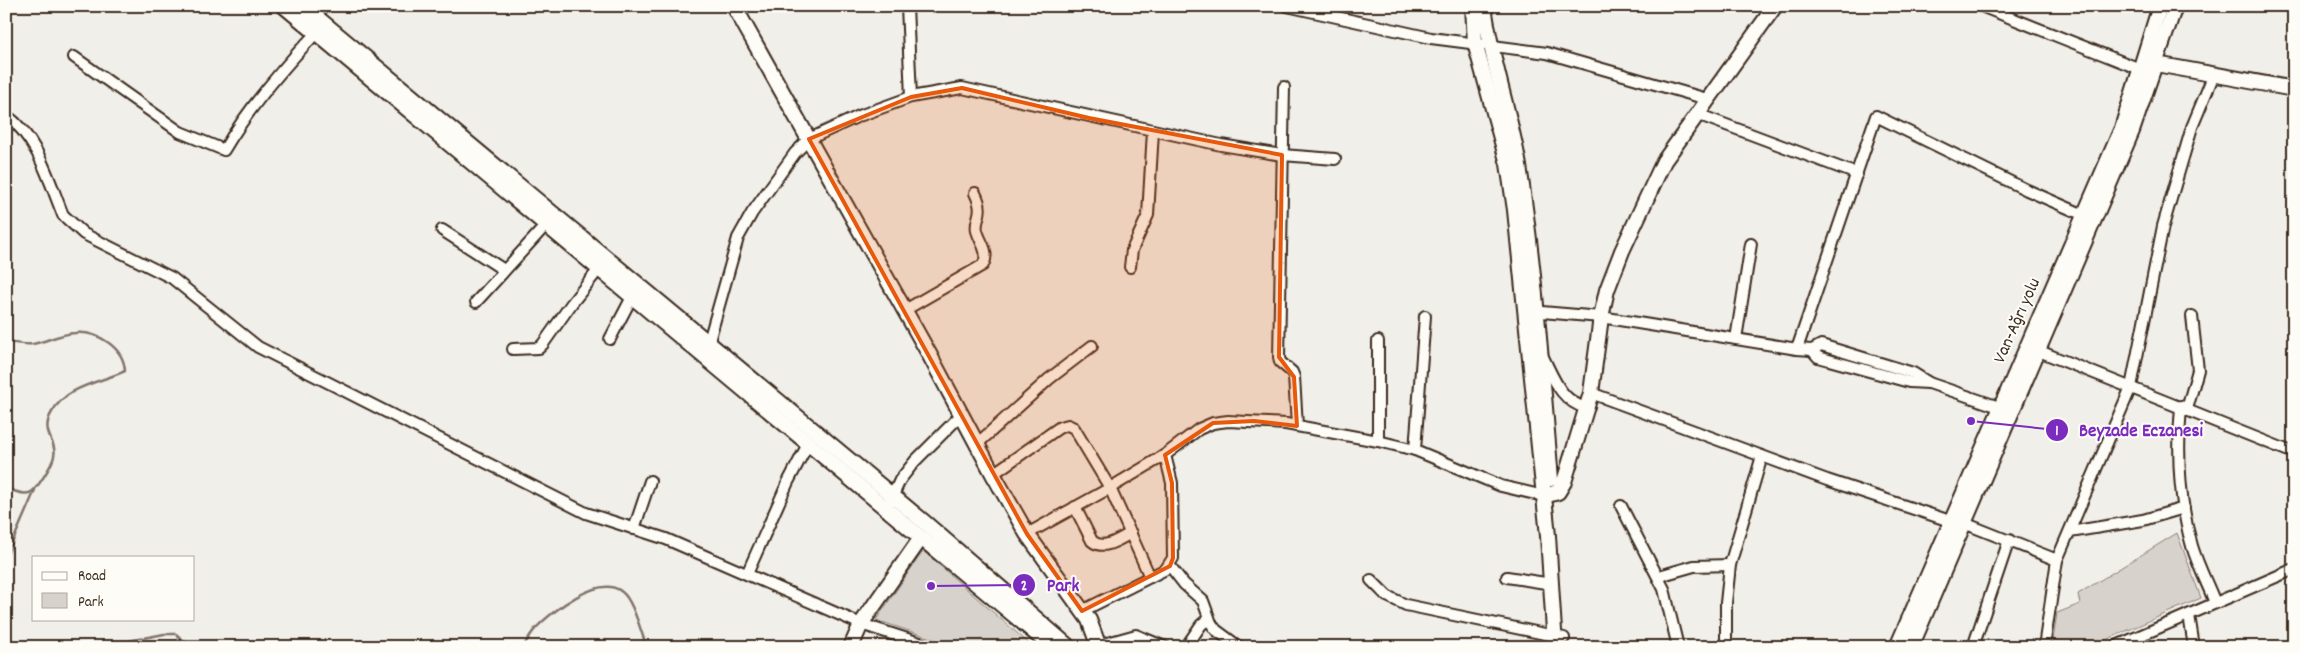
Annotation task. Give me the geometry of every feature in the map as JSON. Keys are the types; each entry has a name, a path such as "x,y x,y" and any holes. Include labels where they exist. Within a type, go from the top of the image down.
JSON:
{"main road":[{"path":"284,6 632,297 706,350 893,496 1069,647"},
{"path":"303,6 706,350 808,444 1052,647"},
{"path":"734,6 905,310 1027,534 1082,611 1100,646"},
{"path":"1473,6 1482,44 1518,162 1526,208 1530,311 1548,495 1559,642"},
{"path":"1482,44 1484,6"},
{"path":"1548,495 1558,492 1564,482 1591,393 1601,317 1607,290 1652,185 1664,161 1707,99 1761,29 1775,6"},
{"name":"Van-Ağrı yolu","path":"1897,647 1958,522 2033,348 2084,215 2122,128 2146,65 2160,6"},
{"path":"2033,348 2132,131 2146,65 2174,6"},
{"path":"2146,65 2214,74 2294,89"},
{"path":"1530,311 1539,349 1545,461"},
{"path":"1545,461 1570,464"},
{"path":"1548,495 1552,584 1559,642"},
{"path":"1911,647 1958,522"},
{"path":"852,647 861,624 921,538"}],"street":[{"path":"907,6 911,97"},
{"path":"1287,6 1431,38 1547,53 1707,99"},
{"path":"1982,6 2146,65"},
{"path":"74,57 180,132 224,150 236,130 278,73 316,33"},
{"path":"2044,647 2057,560 2131,387 2163,226 2192,127 2214,74"},
{"path":"706,350 738,238 752,214 796,153 809,139 859,116 911,97 962,88 1153,131 1282,155 1335,159"},
{"path":"1284,88 1279,357 1280,362 1292,372 1294,377 1297,426"},
{"path":"1697,114 1856,174"},
{"path":"6,115 32,141 64,215 84,234 172,278 258,347 586,513 666,539 861,624 932,647"},
{"path":"1797,349 1876,116 2027,190 2084,215"},
{"path":"1130,266 1132,250 1148,215 1153,131"},
{"path":"905,310 983,265 986,254 978,232 982,210 975,193"},
{"path":"476,302 546,225"},
{"path":"442,230 504,270"},
{"path":"1736,339 1751,244"},
{"path":"513,348 539,348 572,302 599,269"},
{"path":"610,339 632,297"},
{"path":"1530,311 1601,317 1812,350 1818,357 1909,382 1929,383 2006,409"},
{"path":"1415,450 1425,316"},
{"path":"2192,316 2198,370 2184,407 2178,433 2184,508 2193,548 2215,603"},
{"path":"1378,341 1378,441"},
{"path":"977,444 1049,380 1092,346"},
{"path":"2033,348 2184,407 2294,453"},
{"path":"1539,349 1564,396 1574,405 1586,408"},
{"path":"1591,393 1762,456 2009,540 2057,560"},
{"path":"886,509 900,480 915,461 962,414"},
{"path":"1027,534 1165,455 1199,429 1212,423 1254,421 1297,426 1378,441 1415,450 1501,486 1548,495"},
{"path":"993,474 1060,427 1068,425 1077,430 1110,488 1150,576"},
{"path":"747,574 788,482 808,444"},
{"path":"1082,611 1170,566 1174,558 1172,483 1165,455"},
{"path":"1726,647 1726,603 1730,565 1762,456"},
{"path":"634,529 650,481"},
{"path":"1621,506 1664,588 1678,647"},
{"path":"1075,507 1092,541 1097,545 1107,545 1131,533"},
{"path":"2070,532 2143,520 2184,508"},
{"path":"1973,647 2009,540"},
{"path":"1658,576 1694,566 1730,565"},
{"path":"1170,566 1184,584 1203,601 1216,630 1239,647"},
{"path":"2114,647 2294,570"},
{"path":"1507,577 1552,584"},
{"path":"1371,580 1387,596 1406,605 1559,642"},
{"path":"2189,615 2194,647"},
{"path":"1186,647 1201,624 1209,618"},
{"path":"1100,646 1136,636 1165,647"}],"highlighted area":[{"path":"962,88 1089,118 1282,155 1279,357 1294,377 1297,426 1254,421 1213,423 1165,455 1172,483 1173,558 1170,566 1082,611 1027,534 809,139 911,97"}],"green space":[{"path":"2177,533 2201,598 2090,647 2052,647 2057,613 2080,604 2078,594"},
{"path":"923,551 1033,647 958,647 876,620"}],"waterway":[{"path":"6,342 33,344 75,333 92,335 108,342 115,348 120,355 125,371 75,390 66,396 52,412 47,426 55,451 53,460 44,477 36,488 29,493 20,493 6,488"},
{"path":"6,557 35,490"},
{"path":"523,647 534,630 553,613 576,597 601,587 613,587 626,596 633,609 647,647"},
{"path":"98,647 164,634 176,634 191,647"},
{"path":"6,640 25,647"}],"place":[{"name":"Beyzade Eczanesi","path":"1971,421"},
{"name":"Park","path":"931,586"}]}
